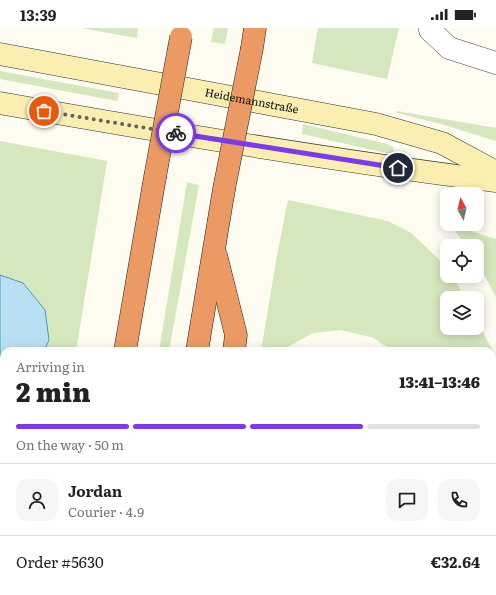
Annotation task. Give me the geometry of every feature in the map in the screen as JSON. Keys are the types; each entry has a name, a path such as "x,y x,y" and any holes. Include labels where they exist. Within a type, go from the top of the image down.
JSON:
{"highway":[{"path":"126,347 182,32"},
{"path":"198,347 224,189 254,38"},
{"path":"214,248 236,335 234,347"}],"main road":[{"name":"Heidemannstraße","path":"0,54 376,124 442,143 496,172"},
{"path":"0,103 118,124 398,168 496,181"}],"street":[{"path":"430,28 430,30 449,48 496,63"}],"green space":[{"path":"81,28 138,28 137,38"},
{"path":"214,28 228,28 225,44 211,42"},
{"path":"318,28 399,28 387,79 312,63"},
{"path":"0,71 119,93 117,101 0,79"},
{"path":"397,111 496,128 496,141 441,124 397,113"},
{"path":"303,124 387,144 393,147 394,151 392,153 386,153 302,134"},
{"path":"0,141 107,161 77,347 46,347 49,340 23,283 0,275"},
{"path":"187,182 199,185 170,347 160,347"},
{"path":"288,200 388,221 411,233 440,260 440,283 457,283 461,291 440,291 440,335 484,334 491,347 386,347 374,338 341,330 313,333 288,347 262,347"},
{"path":"455,231 471,231 496,239 496,297 484,275 484,239 461,239"}],"water":[{"path":"0,275 23,283 45,310 49,340 46,347 0,347"}],"way so far":[{"path":"44,111 176,133"}],"route":[{"path":"176,133 398,168"}]}
